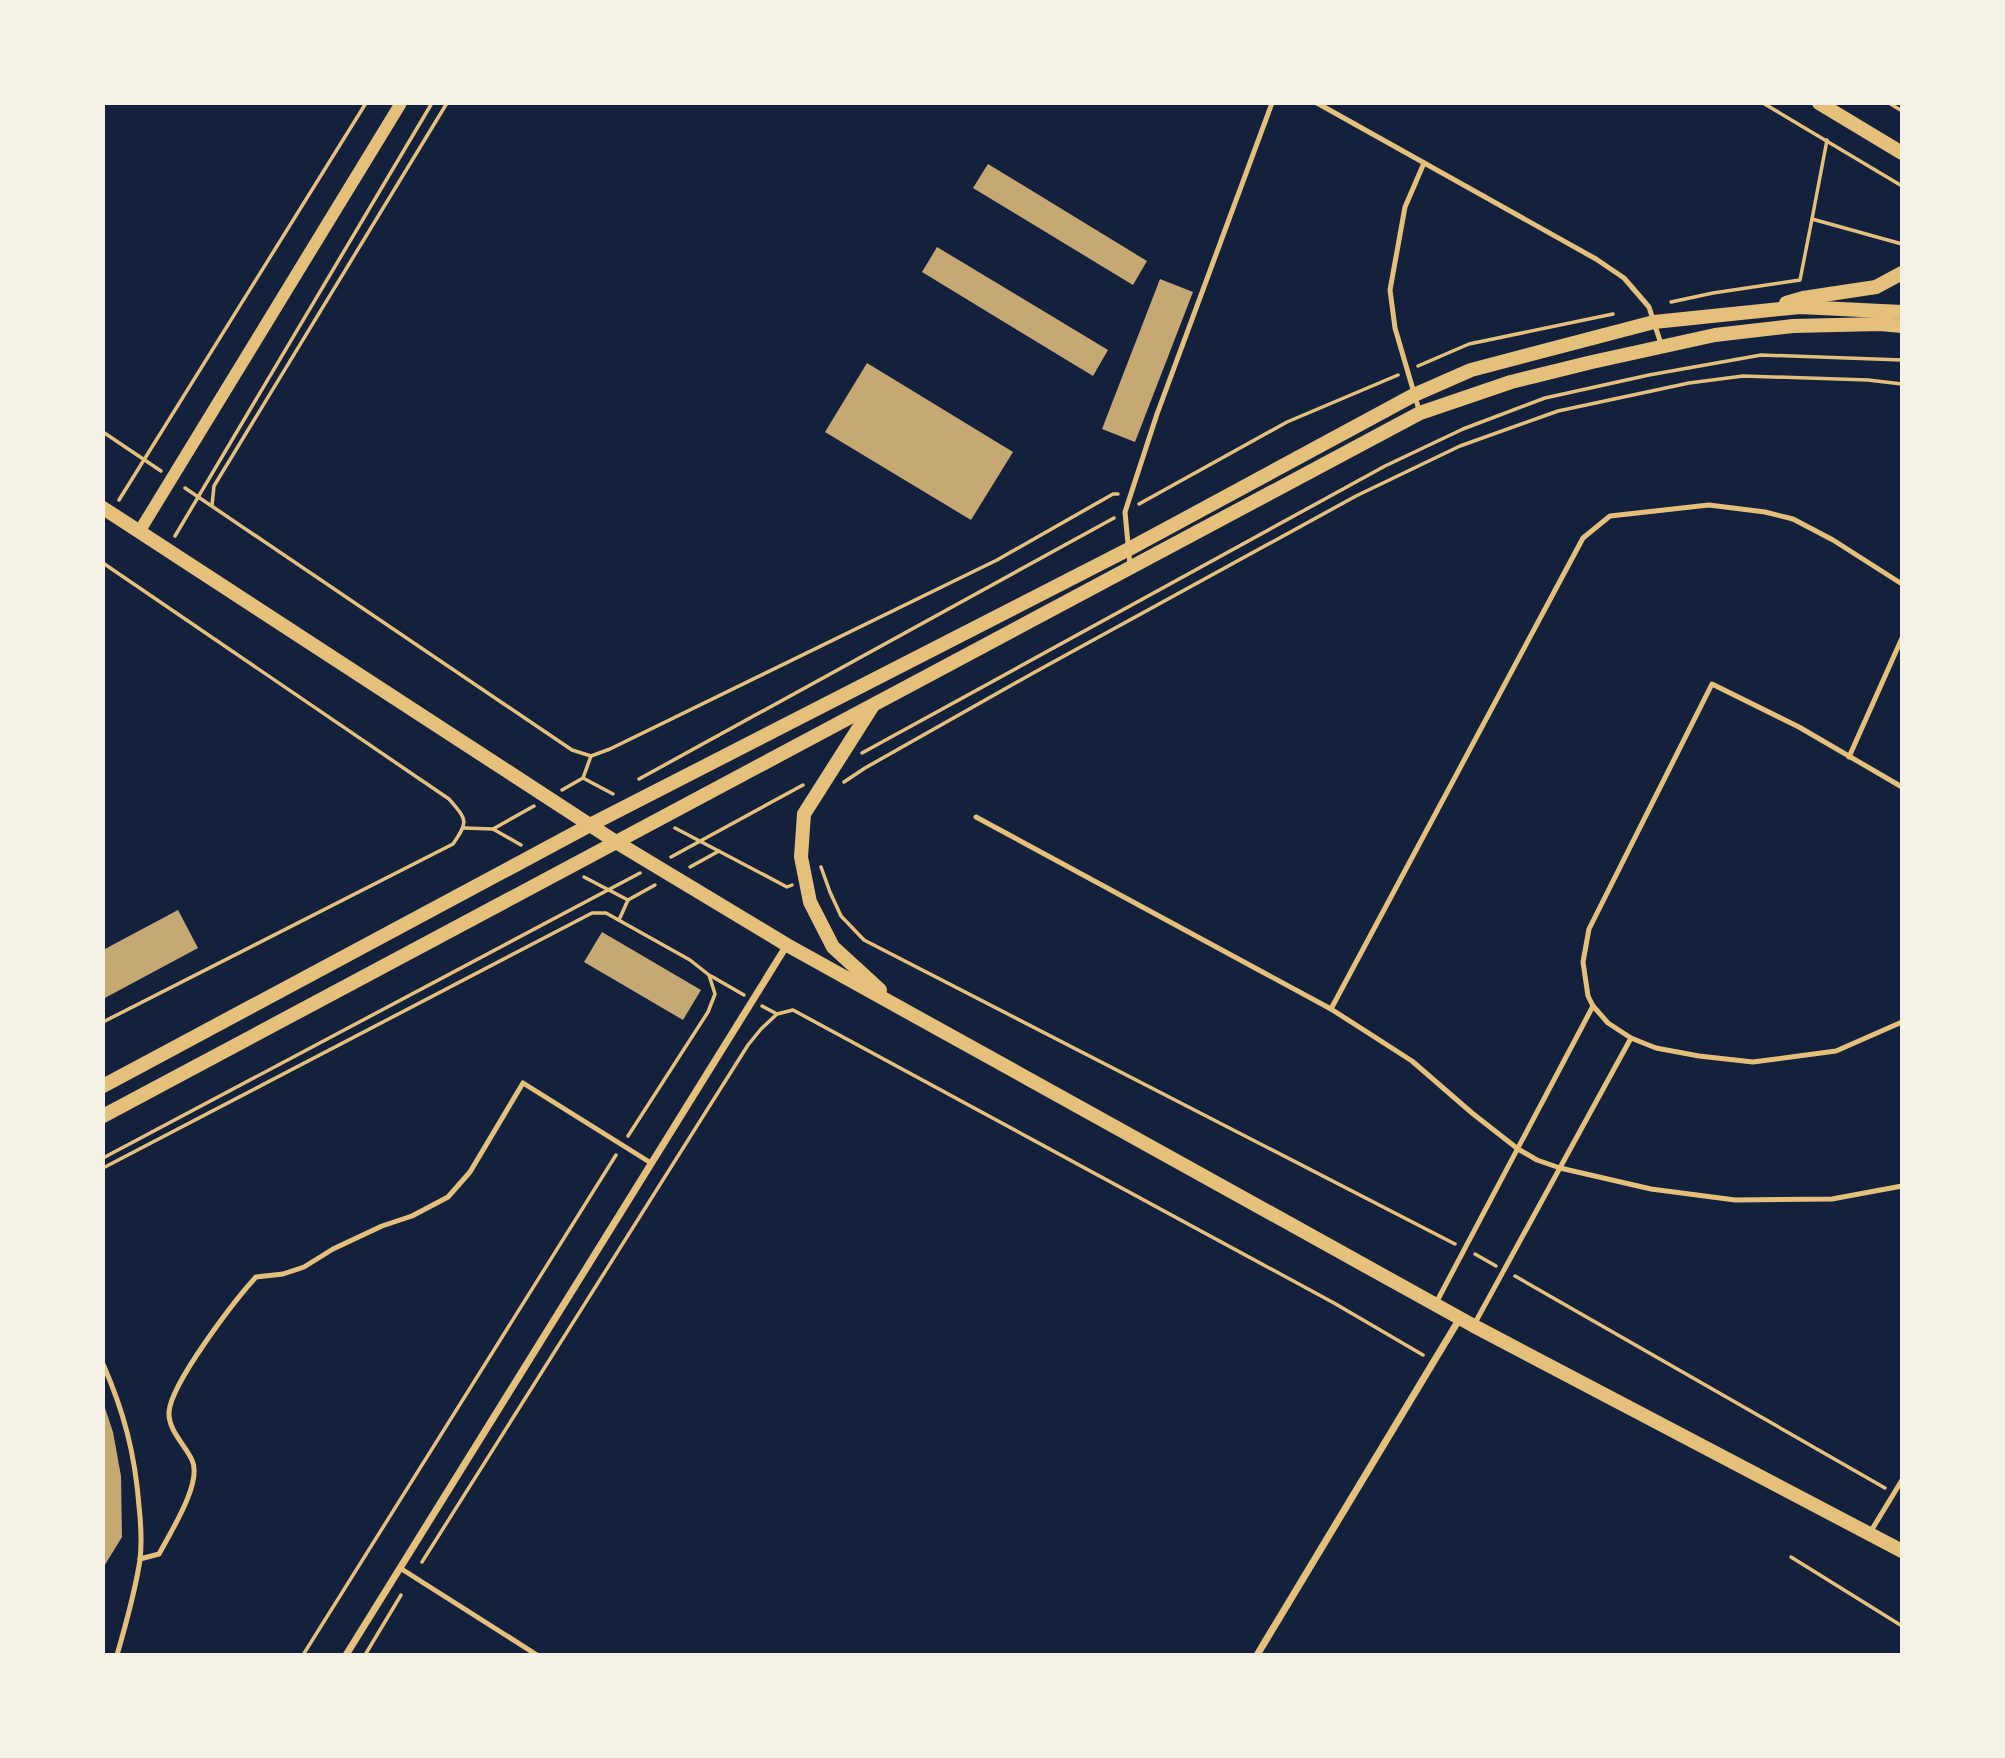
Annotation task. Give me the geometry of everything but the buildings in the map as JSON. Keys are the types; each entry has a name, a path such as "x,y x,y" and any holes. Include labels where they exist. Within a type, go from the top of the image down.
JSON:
{"main road":[{"path":"1819,103 1894,144 1902,164"},
{"path":"1834,103 1894,144 1902,153"},
{"path":"1715,335 1765,310 1803,298 1876,287 1902,273"},
{"path":"103,1087 590,825 1129,549 1414,395 1471,370 1654,322 1800,307 1902,312"},
{"path":"103,1116 1420,413 1511,382 1715,335 1793,326 1902,326"},
{"path":"107,511 616,842 787,945 1435,1305 1902,1551"},
{"path":"873,706 804,814 801,857 810,902 833,947 899,1007"}],"street":[{"path":"139,532 401,103"},
{"path":"346,1655 787,945"},
{"path":"1257,1655 1460,1318"}],"lane":[{"path":"1131,568 1125,512 1157,414 1272,103"},
{"path":"1317,103 1596,259 1624,278 1649,306 1661,346"},
{"path":"1420,413 1395,328 1390,290 1405,207 1424,163"},
{"path":"1331,1009 1583,538 1611,516 1709,505 1765,512 1793,519 1833,540 1902,584"},
{"path":"1849,757 1902,638"},
{"path":"1902,787 1799,727 1712,684 1588,929 1583,962 1588,996 1593,1006 1608,1023 1631,1038 1656,1048 1754,1062 1836,1051 1902,1022"},
{"path":"976,817 1331,1009 1412,1061 1472,1113 1518,1149 1537,1160 1651,1189 1735,1200 1832,1199 1902,1186"},
{"path":"1435,1305 1593,1006"},
{"path":"1474,1326 1631,1038"},
{"path":"140,1559 159,1554 193,1486 194,1462 178,1439 169,1413 176,1388 234,1302 256,1277 283,1274 304,1267 382,1226 412,1216 448,1197 470,1172 523,1083 652,1163"},
{"path":"103,1364 126,1422 136,1470 141,1531 140,1559 117,1655"},
{"path":"1870,1534 1902,1480"},
{"path":"400,1568 537,1655"}],"path":[{"path":"107,511 144,460 366,103"},
{"path":"167,550 432,103"},
{"path":"212,505 214,486 447,103"},
{"path":"1763,103 1902,186"},
{"path":"1889,103 1902,111"},
{"path":"636,781 1287,422 1469,344 1713,293 1800,280 1827,140"},
{"path":"1812,219 1902,244"},
{"path":"856,757 1385,466 1463,429 1534,402 1649,375 1761,355 1902,360"},
{"path":"835,788 877,761 1071,652 1356,496 1460,446 1558,411 1689,383 1743,376 1868,380 1902,384"},
{"path":"103,432 572,750 591,756 997,560 1113,494 1131,495"},
{"path":"103,563 450,799 464,815 464,828 453,844 103,1022"},
{"path":"591,756 583,778 631,805"},
{"path":"103,1158 831,770"},
{"path":"603,799 612,794"},
{"path":"658,820 787,887 823,871"},
{"path":"464,828 493,829 537,853"},
{"path":"511,848 530,838"},
{"path":"619,921 628,900 719,851"},
{"path":"821,864 841,916 864,940 1465,1249 1894,1493"},
{"path":"567,868 628,900"},
{"path":"365,1655 412,1576 748,1045 777,1014 793,1010 1334,1303 1434,1361"},
{"path":"1791,1558 1902,1626"}]}
